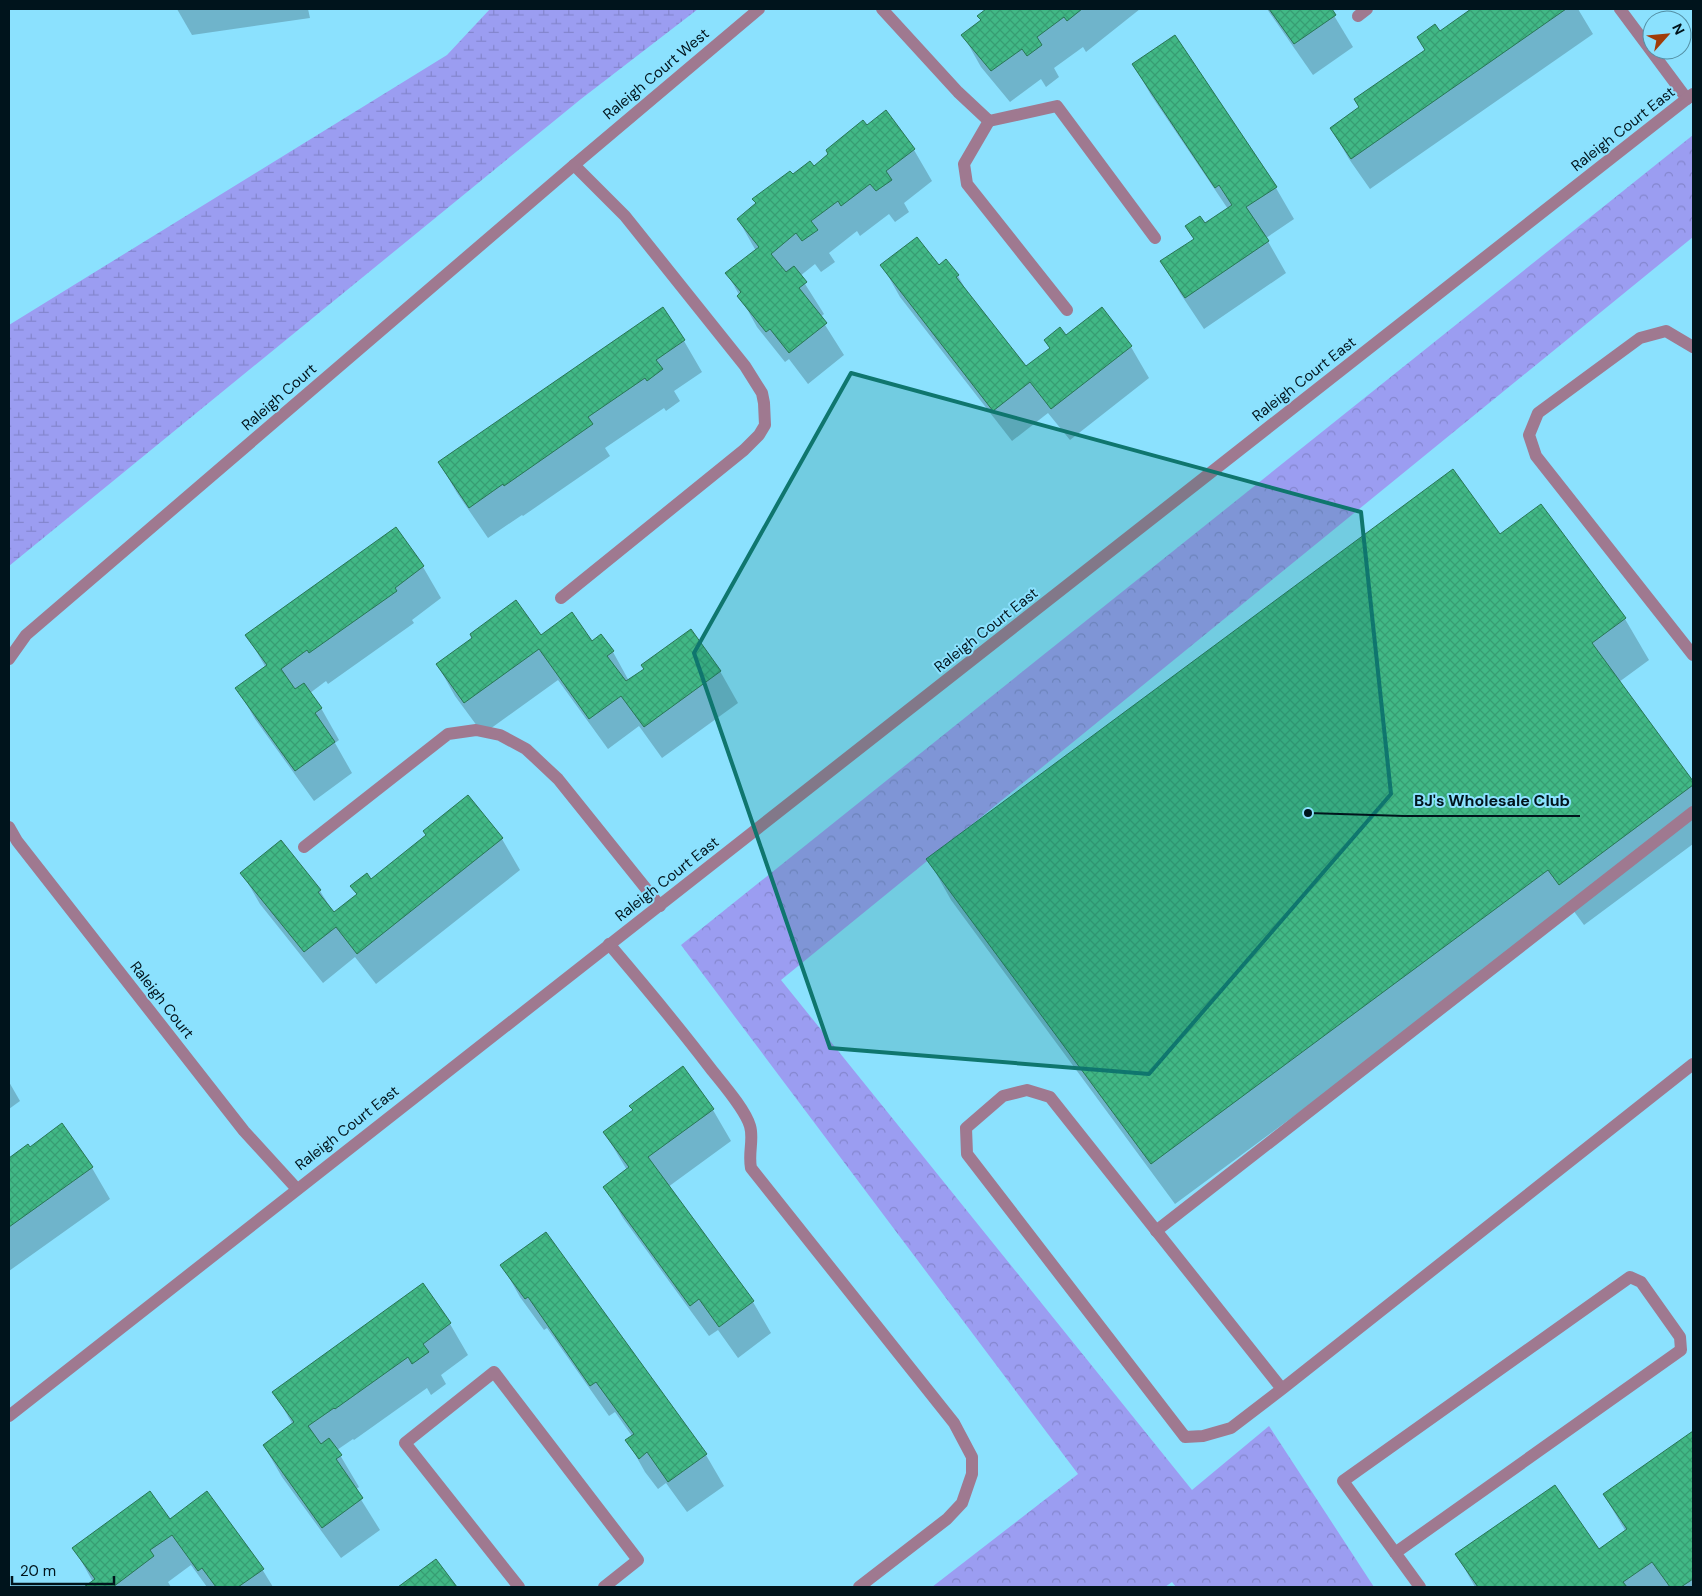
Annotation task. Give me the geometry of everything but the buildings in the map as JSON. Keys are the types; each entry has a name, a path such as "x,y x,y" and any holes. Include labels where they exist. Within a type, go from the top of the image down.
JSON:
{"street":[{"name":"Raleigh Court West","path":"574,165 759,9"},
{"path":"882,9 958,92 989,121"},
{"path":"1620,9 1690,97"},
{"name":"Raleigh Court East","path":"9,1416 297,1188 660,906 1690,97"},
{"path":"1067,310 967,184 964,164 989,121 1057,106 1155,238"},
{"path":"560,598 744,450 759,435 765,425 762,393 745,366 625,216 574,165"},
{"name":"Raleigh Court","path":"9,659 26,635 574,165"},
{"path":"1693,347 1666,331 1640,338 1538,413 1529,435 1536,456 1693,655"},
{"path":"304,847 448,734 476,730 500,735 526,748 558,779 660,906"},
{"path":"1156,1231 1693,812"},
{"name":"Raleigh Court","path":"9,827 17,841 244,1131 297,1188"},
{"path":"609,944 656,998 733,1098 750,1126 749,1158 751,1168 954,1424 972,1457 972,1474 962,1504 947,1519 859,1587"},
{"path":"1282,1389 1050,1097 1027,1090 1003,1096 966,1128 967,1154 1185,1437 1203,1436 1231,1428 1282,1389 1693,1064"},
{"path":"1395,1553 1680,1350 1680,1338 1641,1282 1630,1277 1343,1481 1395,1553 1420,1587"},
{"path":"519,1587 405,1443 494,1372 638,1560 604,1587"}],"highlighted area":[{"path":"851,373 1361,512 1391,794 1149,1074 830,1048 694,653"}],"green space":[{"path":"490,9 698,9 581,99 9,566 9,325 447,55"},
{"path":"1693,135 1693,237 781,980 1192,1490 1269,1426 1374,1587 1176,1587 1172,1582 1165,1587 932,1587 1078,1474 681,945"}],"place":[{"name":"BJ's Wholesale Club","path":"1308,813"}]}
